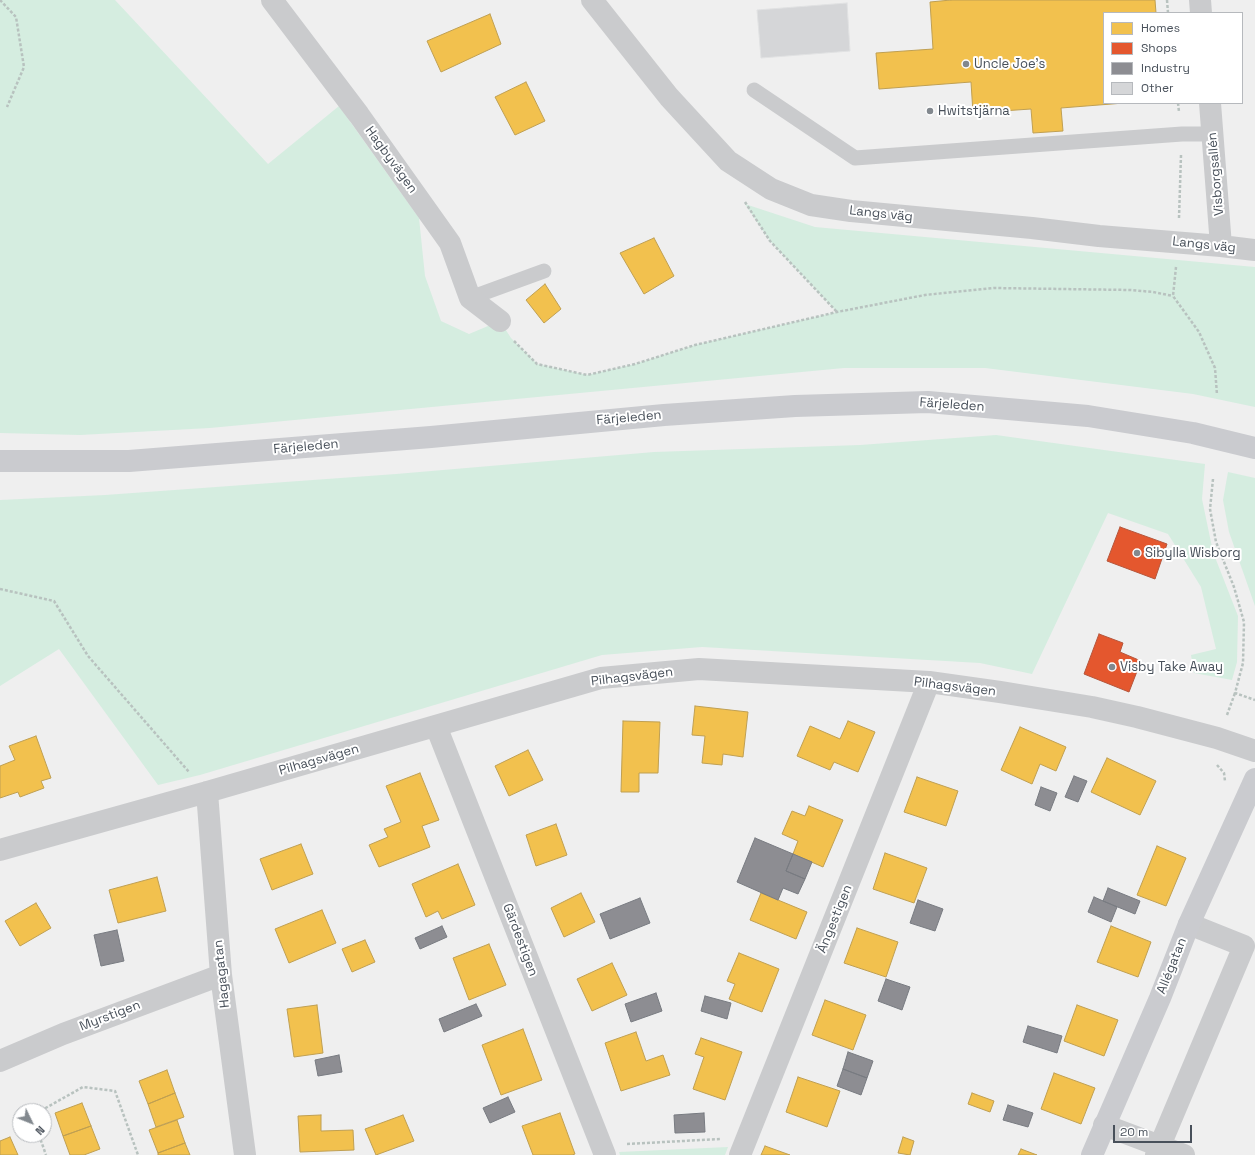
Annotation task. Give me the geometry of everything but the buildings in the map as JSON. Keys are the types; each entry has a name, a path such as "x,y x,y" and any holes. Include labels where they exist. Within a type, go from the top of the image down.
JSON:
{"main road":[{"name":"Färjeleden","path":"0,461 129,461 431,437 664,415 795,406 928,402 1088,416 1193,433 1255,448"},
{"name":"Allégatan","path":"1092,1155 1160,998 1189,924 1255,779"}],"street":[{"name":"Hagbyvägen","path":"272,0 359,115 450,243 470,298"},
{"name":"Langs väg","path":"592,0 669,97 728,161 771,189 811,205 851,211 1255,250"},
{"path":"1200,0 1201,12"},
{"name":"Visborgsallén","path":"1210,104 1221,246"},
{"path":"470,298 500,322"},
{"name":"Pilhagsvägen","path":"0,850 208,792 601,678 700,669 929,682 1092,707 1217,738 1255,751"},
{"name":"Ängestigen","path":"743,1146 929,682"},
{"name":"Gärdestigen","path":"436,726 603,1150"},
{"name":"Hagagatan","path":"208,792 221,975 245,1155"},
{"path":"1158,1150 1244,946 1189,924"},
{"name":"Myrstigen","path":"0,1061 62,1034 221,975"},
{"path":"1104,1125 1158,1150 1184,1155"}],"lane":[{"path":"754,90 855,158 1174,135 1213,134"},
{"path":"470,298 544,271"}],"path":[{"path":"0,0 16,17 24,67 7,106"},
{"path":"1167,0 1168,12"},
{"path":"743,197 745,204 770,241 837,312"},
{"path":"500,322 511,338 537,364 587,375 635,364 695,345 837,312 925,296 994,288 1131,290 1173,296"},
{"path":"1213,479 1210,509 1216,542 1234,587 1244,622 1243,663 1235,693 1255,700"},
{"path":"0,589 54,601 88,656 208,792"},
{"path":"52,1104 83,1087 115,1091 138,1155"},
{"path":"42,1143 46,1155"},
{"path":"603,1150 743,1146"}],"green space":[{"path":"0,0 115,0 268,164 339,106 419,218 425,276 441,321 469,334 500,321 511,338 537,364 587,375 635,364 695,345 837,312 770,241 745,204 815,227 1255,267 1255,407 1193,394 985,368 844,368 210,428 80,435 0,433"},
{"path":"996,435 1205,464 1202,499 1213,552 1238,616 1237,662 1232,680 1194,673 1191,655 1216,649 1201,587 1168,534 1108,513 1032,674 980,663 702,647 602,655 200,775 158,785 59,649 0,686 0,500 105,495 396,474 654,452 860,445"},
{"path":"1228,472 1255,478 1255,606 1229,532 1223,500"},
{"path":"728,1147 725,1155 620,1155 619,1152"}],"place":[{"name":"Uncle Joe's","path":"966,64"},
{"name":"Hwitstjärna","path":"930,111"},
{"name":"Sibylla Wisborg","path":"1137,553"},
{"name":"Visby Take Away","path":"1112,667"}]}
